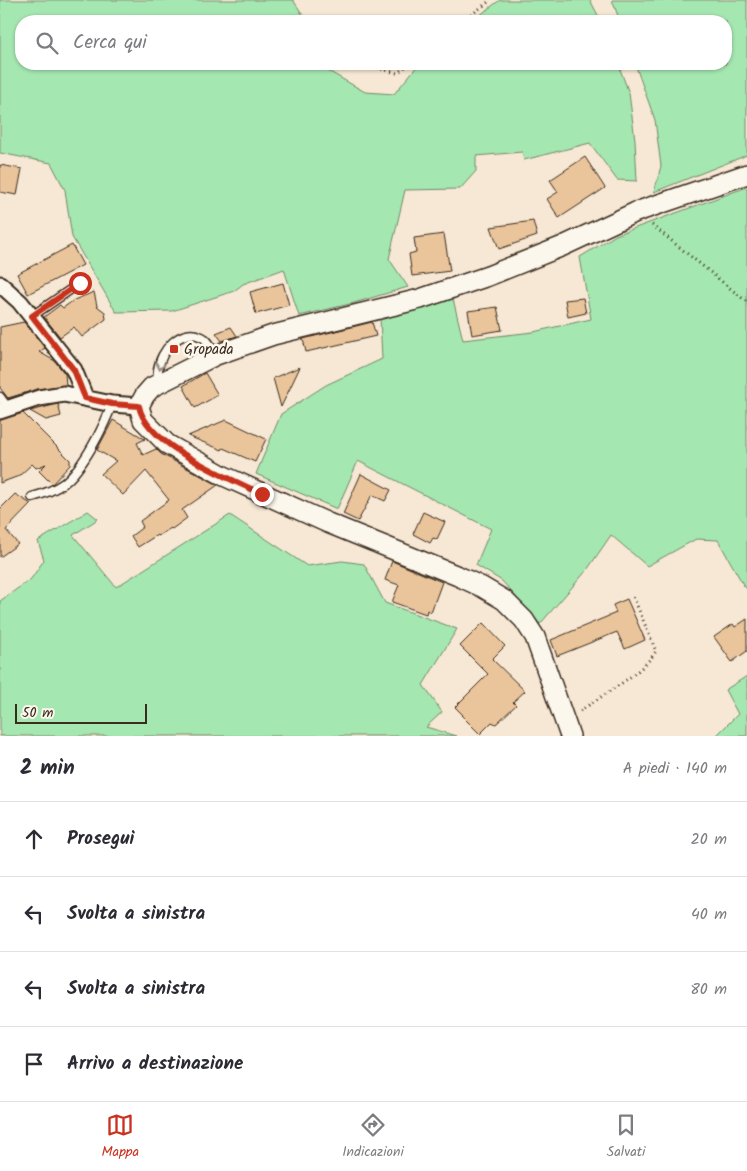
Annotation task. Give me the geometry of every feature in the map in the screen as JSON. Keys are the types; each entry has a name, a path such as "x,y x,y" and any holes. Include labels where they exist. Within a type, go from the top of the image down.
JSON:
{"street":[{"path":"568,728 535,637 524,620 504,600 458,576 320,520 216,471 167,444 143,420 139,406 152,387 216,356 273,335 420,299 488,276 563,246 636,212 747,174"},
{"path":"0,284 32,316 74,370 85,398"},
{"path":"3,405 64,394 112,404 139,406"}],"lane":[{"path":"32,316 80,283"},
{"path":"160,383 157,371 162,355 172,342 182,336 192,333 203,337 216,356"},
{"path":"32,497 49,492 65,482 93,444 112,404"}],"path":[{"path":"472,15 491,0"},
{"path":"385,70 397,73 401,70"},
{"path":"636,212 747,302"},
{"path":"568,728 651,660 656,651 633,596"}],"green space":[{"path":"0,0 293,0 303,15 15,15 15,70 326,70 365,92 394,94 414,70 620,70 629,93 635,140 637,181 617,180 590,143 524,160 522,152 476,156 476,171 460,189 405,190 389,259 408,287 354,303 299,316 284,269 243,284 234,291 172,311 116,312 72,237 65,190 51,163 0,153"},
{"path":"500,0 590,0 598,15 480,15"},
{"path":"612,0 747,0 747,155 654,192 661,166 655,120 637,70 732,70 732,15 618,15"},
{"path":"747,187 747,589 718,540 696,539 647,566 611,535 587,570 540,624 502,581 476,565 491,529 358,461 337,509 256,474 281,414 326,385 382,359 380,317 453,299 463,340 533,332 591,319 580,257 616,235"},
{"path":"88,511 98,519 73,535 116,587 230,515 307,566 342,561 364,564 385,603 457,629 423,685 442,712 426,727 457,736 0,736 0,601 31,579 44,560 38,541"},
{"path":"747,676 747,736 716,736 738,714 725,690"}],"building":[{"path":"585,157 605,188 559,218 547,199 558,192 550,180"},
{"path":"0,165 22,169 17,195 0,192"},
{"path":"533,221 537,236 499,249 491,227"},
{"path":"444,234 450,271 412,276 409,254 416,252 414,238"},
{"path":"72,245 83,265 28,294 17,274"},
{"path":"283,283 289,305 256,314 250,292"},
{"path":"94,292 97,306 105,312 106,319 82,337 74,327 60,337 44,317 60,305 63,308 74,300"},
{"path":"583,298 586,313 568,317 565,300"},
{"path":"497,307 502,330 472,335 468,311"},
{"path":"24,322 45,348 39,352 55,361 65,374 66,385 38,389 8,398 0,388 0,327"},
{"path":"372,322 376,336 306,352 303,339"},
{"path":"231,327 237,336 222,341 216,333"},
{"path":"300,367 281,407 273,378"},
{"path":"205,373 218,395 195,408 183,386"},
{"path":"58,404 61,416 46,420 30,411"},
{"path":"23,413 70,460 70,465 52,484 39,471 46,464 36,468 32,464 19,476 0,483 0,420"},
{"path":"113,420 145,439 137,443 143,455 156,449 161,454 218,485 182,510 187,518 172,529 157,535 138,547 131,536 143,527 140,521 169,500 146,471 123,495 101,474 116,461 97,450"},
{"path":"226,420 266,439 255,462 188,436"},
{"path":"361,474 391,490 385,501 372,495 358,521 343,514"},
{"path":"15,494 31,504 6,530 18,544 0,557 0,509"},
{"path":"423,512 445,522 437,539 433,538 430,543 413,534"},
{"path":"392,561 442,582 431,612 427,610 426,614 392,602 399,585 385,580"},
{"path":"627,599 645,640 625,649 617,632 557,656 551,640 616,613 613,605"},
{"path":"747,619 747,651 732,662 714,637 733,624 735,627"},
{"path":"483,623 505,646 492,659 525,691 513,702 516,705 496,724 492,722 480,734 455,707 488,674 460,646"}],"place":[{"name":"Gropada","path":"174,349"}],"route":[{"path":"80,283 32,316 74,370 85,398 112,404 139,406 143,420 167,444 224,476 262,494"}]}
